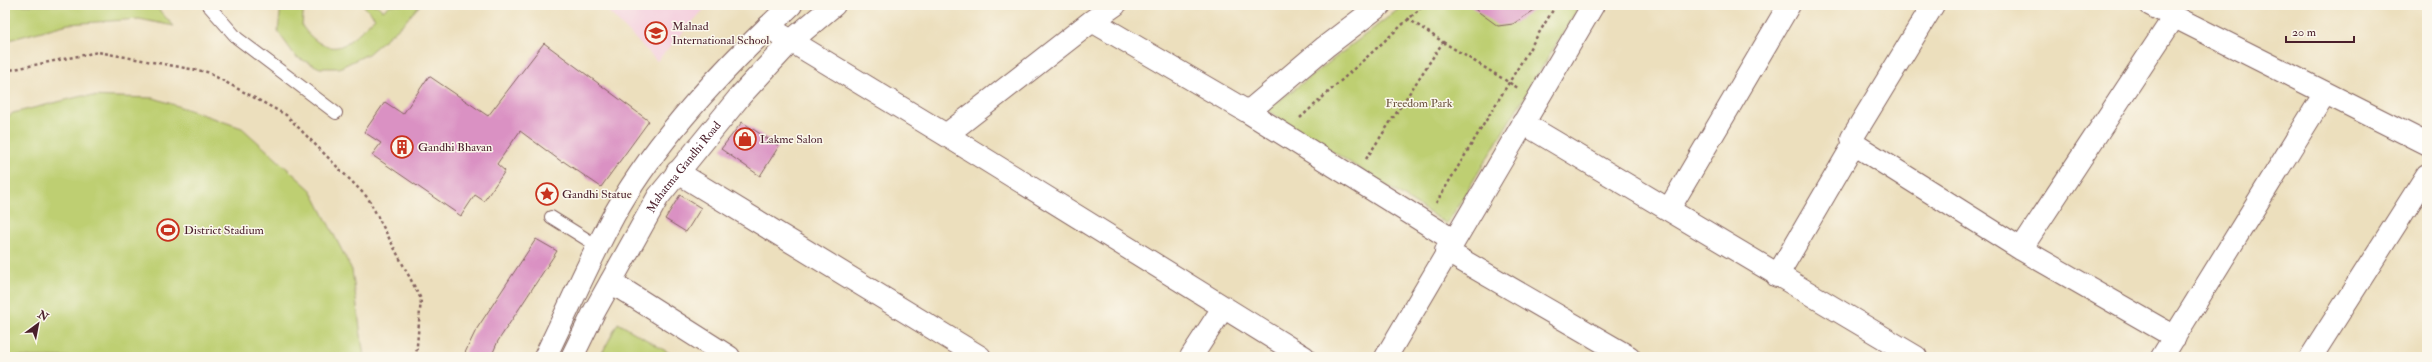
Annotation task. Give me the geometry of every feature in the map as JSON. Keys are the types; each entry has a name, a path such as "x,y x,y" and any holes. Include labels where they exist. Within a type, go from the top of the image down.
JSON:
{"street":[{"path":"545,357 614,214 665,138 748,45 792,5"},
{"name":"Mahatma Gandhi Road","path":"572,357 658,197 741,95 791,41 834,5"},
{"path":"946,135 1092,21 1115,5"},
{"path":"1248,112 1325,47 1380,5"},
{"path":"1386,357 1449,246 1593,5"},
{"path":"1669,209 1789,5"},
{"path":"1933,5 1852,138 1854,144 2022,249 2174,337"},
{"path":"2151,5 2427,144"},
{"path":"2022,249 2174,17"},
{"path":"1092,21 1248,112 1449,246 1628,357"},
{"path":"768,27 946,135 1304,357"},
{"path":"2162,357 2326,93"},
{"path":"1523,123 1669,209 1777,276 1916,357"},
{"path":"1777,276 1854,144"},
{"path":"677,172 980,357"},
{"path":"2311,357 2427,175"},
{"path":"611,282 729,357"},
{"path":"1192,357 1223,308"}],"lane":[{"path":"208,5 237,38 336,113"},
{"path":"551,217 599,247"}],"path":[{"path":"1306,122 1300,118 1407,18 1424,5"},
{"path":"1430,200 1436,204 1556,5"},
{"path":"1407,18 1537,100"},
{"path":"1365,159 1443,42"},
{"path":"5,71 98,52 207,72 286,115 368,198 421,299 416,357"},
{"path":"1359,155 1372,163"}],"shaded area":[{"name":"Malnad International School","path":"602,5 708,5 657,61"}],"green space":[{"path":"5,5 154,5 174,26 139,19 68,24 5,41"},
{"path":"281,5 304,5 302,26 309,35 318,42 329,47 335,47 345,44 375,18 363,5 377,5 383,11 390,5 420,5 403,24 368,54 339,68 320,68 296,57 278,32"},
{"name":"Freedom Park","path":"1404,5 1580,5 1447,224 1267,110"},
{"name":"District Stadium","path":"82,96 154,98 242,128 311,190 352,270 364,357 5,357 5,119 13,113"},
{"path":"618,323 676,357 600,357"}],"building":[{"path":"1469,5 1542,5 1513,24 1498,26"},
{"path":"544,43 649,121 601,187 563,161 562,162 520,131 497,164 505,171 484,201 475,195 461,216 372,155 381,143 364,132 385,102 403,114 429,76 488,116"},
{"path":"742,122 779,146 760,176 721,149"},
{"path":"680,195 701,208 686,232 665,219"},
{"path":"536,239 557,251 498,341 491,357 463,357 476,330"}],"place":[{"name":"Malnad International School","path":"656,33"},
{"name":"Lakme Salon","path":"745,139"},
{"name":"Gandhi Bhavan","path":"402,147"},
{"name":"Gandhi Statue","path":"547,194"},
{"name":"District Stadium","path":"168,230"}]}
